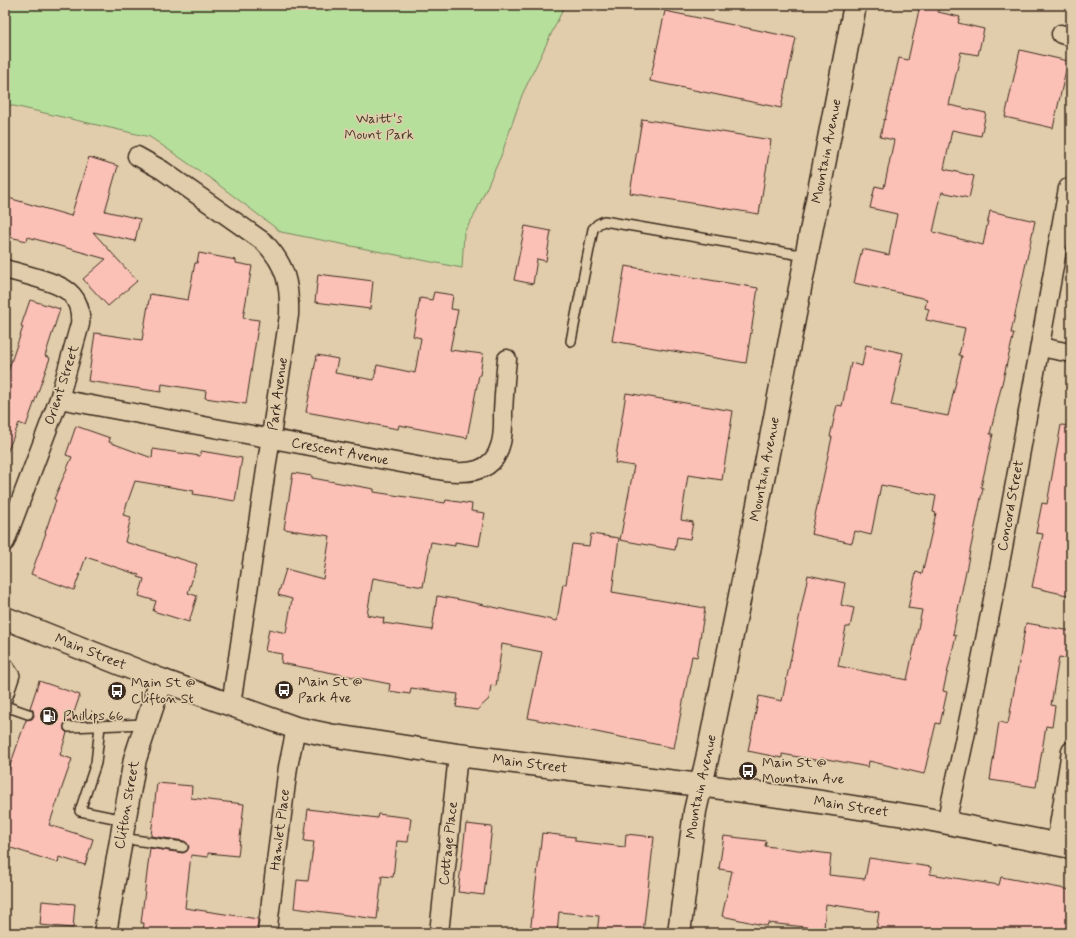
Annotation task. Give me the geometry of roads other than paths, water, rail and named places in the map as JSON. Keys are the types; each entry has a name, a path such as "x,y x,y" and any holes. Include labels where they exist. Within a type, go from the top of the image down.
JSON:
{"street":[{"name":"Mountain Avenue","path":"679,933 693,821 746,566 855,5"},
{"name":"Park Avenue","path":"137,156 162,170 257,236 270,249 283,267 288,285 290,299 289,315 231,704"},
{"name":"Concord Street","path":"946,823 982,654 1068,188"},
{"name":"Orient Street","path":"5,269 64,288 72,294 79,306 81,315 80,324 59,399 7,532"},
{"path":"1040,346 1071,353"},
{"name":"Crescent Avenue","path":"59,399 444,471 472,472 482,468 493,459 501,445 506,359"},
{"name":"Main Street","path":"5,618 161,680 296,728 336,737 458,755 700,785 822,802 946,823 1063,846"},
{"name":"Clifton Street","path":"105,933 135,758 161,680"},
{"name":"Hamlet Place","path":"267,933 288,767 296,728"},
{"path":"1063,846 1071,751"},
{"name":"Cottage Place","path":"439,933 458,755"}],"lane":[{"path":"571,341 593,229 604,221 806,256"},
{"path":"5,660 14,675 5,705 28,714"},
{"path":"69,727 146,724"},
{"path":"100,726 96,764 80,811 122,829 183,847"}],"place":[{"name":"Main St @ Park Ave","path":"284,690"},
{"name":"Main St @ Clifton St","path":"117,691"},
{"name":"Phillips 66","path":"49,716"},
{"name":"Main St @ Mountain Ave","path":"748,771"}],"park label":[{"name":"Waitt's Mount Park","path":"379,128"}]}
